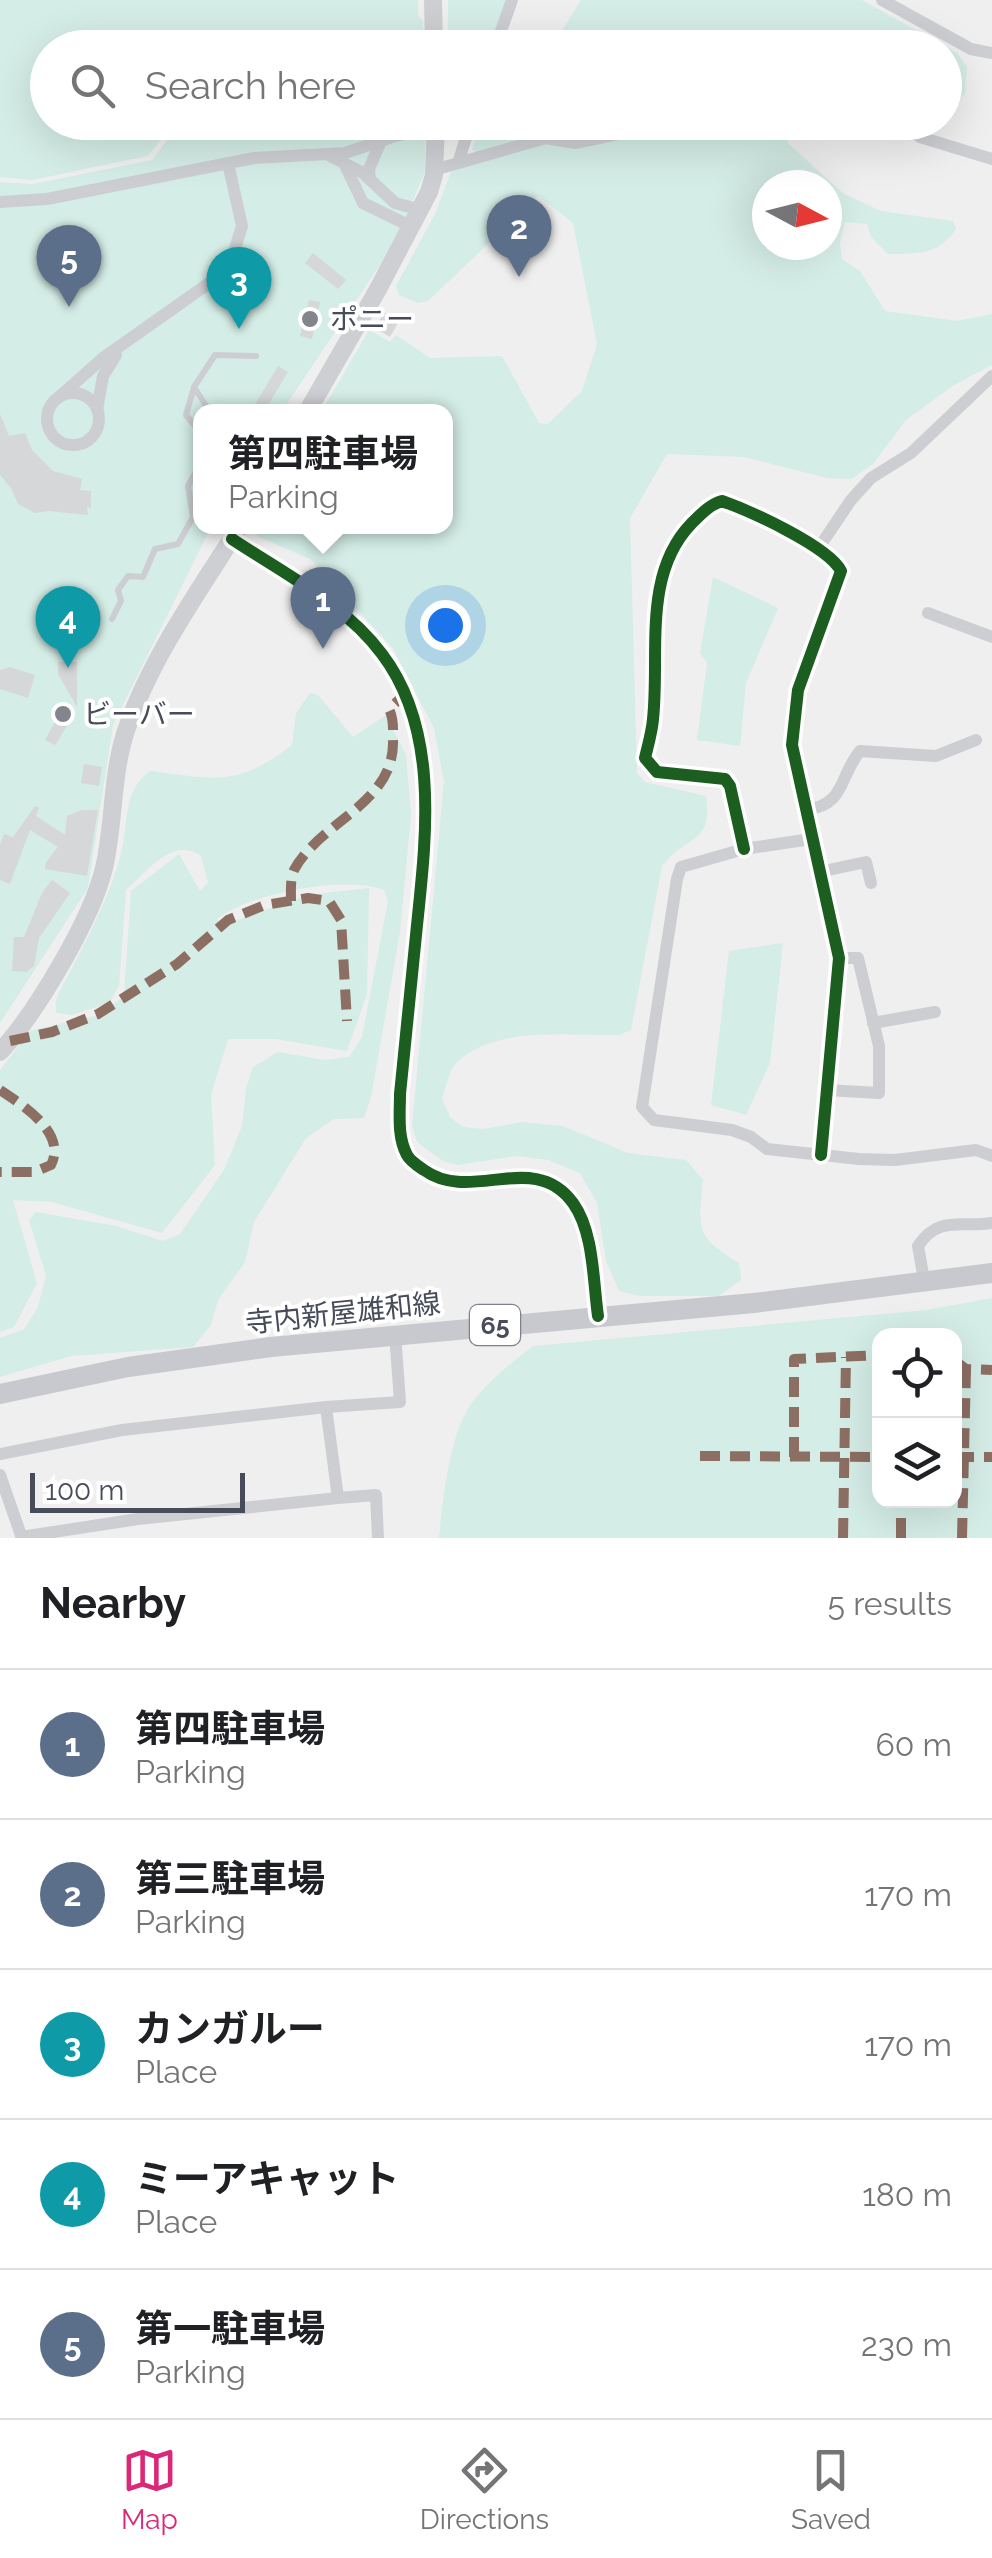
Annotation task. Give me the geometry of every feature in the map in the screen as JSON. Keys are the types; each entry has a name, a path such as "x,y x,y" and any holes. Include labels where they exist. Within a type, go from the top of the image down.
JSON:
{"main road":[{"name":"寺内新屋雄和線","path":"0,1394 128,1367 396,1334 754,1303 992,1273"}],"street":[{"path":"433,0 434,30"},
{"path":"501,30 512,0"},
{"path":"882,0 936,30"},
{"path":"962,44 992,54"},
{"path":"0,202 47,199 274,156 330,156 381,140"},
{"path":"370,180 369,169 381,140"},
{"path":"312,404 417,218 434,170 435,140"},
{"path":"458,163 465,140"},
{"path":"434,170 539,140"},
{"path":"558,140 575,143 590,140"},
{"path":"928,140 991,164"},
{"path":"330,156 370,180 417,218"},
{"path":"58,398 74,393 90,398 99,420 85,442 68,444 53,435 48,411 58,398 124,344 212,281 232,258 242,226 228,163"},
{"path":"344,163 363,203 417,218"},
{"path":"97,410 103,376 124,344"},
{"path":"818,549 871,478 911,453 992,376"},
{"path":"744,849 730,786 724,779 657,772 645,758 653,720 653,648 666,559 708,506 722,501 818,549 836,560 841,571 798,690 792,745 839,958 821,1155"},
{"path":"0,1052 83,925 105,864 117,766 127,727 158,661 235,534"},
{"path":"237,534 347,616 384,656 404,695 418,740 426,783 426,833 400,1094 400,1135 408,1157 442,1181 464,1184 521,1176 542,1179 560,1188 576,1206 585,1226 598,1316"},
{"path":"928,613 992,636"},
{"path":"805,810 825,808 836,796 860,751 936,756 976,740"},
{"path":"811,838 744,849 681,867 642,1106 654,1120 732,1130 752,1137 768,1149 896,1160 976,1150 992,1156"},
{"path":"819,872 866,862 871,882"},
{"path":"827,1090 879,1093 879,1046 858,958 839,958"},
{"path":"874,1023 936,1012"},
{"path":"924,1280 918,1246 927,1232 941,1225 992,1223"},
{"path":"0,1454 122,1430 400,1402 396,1334"},
{"path":"326,1408 338,1498"},
{"path":"0,1475 22,1538 138,1519 376,1495 378,1538"}],"lane":[{"path":"193,424 186,415 194,388 215,355 256,356"},
{"path":"194,388 205,404"},
{"path":"193,477 188,486 193,511"},
{"path":"112,620 121,601 118,590 128,576 143,577 155,549 178,544 193,518"}],"green space":[{"path":"0,0 418,0 423,30 30,30 30,140 161,140 148,156 32,180 0,177"},
{"path":"448,0 507,0 497,30 448,30"},
{"path":"581,0 862,0 916,30 562,30"},
{"path":"962,60 967,67 962,97"},
{"path":"167,140 426,140 425,172 396,241 287,404 193,404 193,534 208,534 113,725 88,888 0,1023 0,182 33,184 152,160"},
{"path":"475,140 788,140 818,170 752,170 752,260 842,259 860,271 885,311 957,321 992,314 992,365 954,385 906,420 873,464 851,479 827,478 744,457 667,454 630,518 637,773 645,782 706,796 706,823 696,837 662,866 631,1030 619,1035 534,1035 492,1042 457,1062 442,1098 450,1117 463,1127 483,1129 522,1122 563,1126 628,1153 686,1160 703,1180 700,1210 707,1238 739,1263 741,1280 719,1296 640,1296 619,1291 606,1261 597,1203 580,1173 548,1160 516,1156 458,1165 443,1161 417,1142 412,1126 444,782 434,728 392,647 310,559 257,536 453,534 453,404 326,404 369,330 390,342 396,335 430,358 502,356 539,423 548,424 582,391 597,344 573,223 538,196 428,301 418,303 399,295 396,286 435,214 451,172 484,160 472,149"},
{"path":"842,192 881,211 953,221 956,229 935,248 888,254 871,237 867,224 845,222 842,235"},
{"path":"713,577 778,608 746,683 740,746 697,740 707,663 700,653"},
{"path":"310,693 318,695 353,737 386,715 406,755 411,814 400,932 364,1118 334,1119 306,1138 254,1222 245,1262 218,1300 211,1325 193,1347 71,1356 0,1377 0,1338 24,1329 38,1307 46,1275 29,1220 36,1212 116,1226 163,1241 180,1234 224,1170 242,1126 253,1067 278,1052 324,1060 349,1057 362,1037 388,901 384,890 367,886 346,885 298,889 252,901 217,919 221,926 308,895 369,888 367,994 347,1051 276,1039 228,1039 211,1095 215,1165 162,1233 52,1202 13,1200 37,1283 14,1327 0,1332 0,1070 30,1031 98,1015 124,996 131,891 179,854 200,891 208,882 201,856 180,850 161,858 126,890 119,986 109,1003 72,1015 56,1013 56,999 110,888 135,787 150,771 225,777 273,759 292,745 296,713"},
{"path":"783,943 770,1063 746,1115 711,1105 729,951"},
{"path":"992,1298 992,1538 439,1538 449,1466 465,1413 487,1385 533,1346 927,1310"}],"building":[{"path":"313,253 346,280 338,289 305,263"},
{"name":"ポニー","path":"309,300 320,302 312,339 300,336"},
{"path":"384,312 399,321 390,337 375,328"},
{"path":"278,366 288,372 269,404 255,404"},
{"path":"0,414 9,436 25,433 32,450 53,471 82,479 80,490 91,491 88,515 35,513 18,504 0,475"},
{"path":"58,662 77,662 77,707 58,674"},
{"path":"10,667 35,675 28,698 0,689 0,670"},
{"path":"58,703 75,713 55,745 45,740 57,718 51,714"},
{"path":"84,764 102,767 99,786 81,783"},
{"path":"35,806 39,808 36,816 65,835 67,816 82,810 98,810 87,876 45,869 58,847 30,830 10,884 0,880 0,845 4,834 13,837"},
{"path":"52,880 70,893 39,938 34,966 26,972 12,971 14,937 24,937 42,893"}],"marked path":[{"path":"291,901 294,870 306,853 370,796 382,780 393,740 389,709 404,695"},
{"path":"10,1041 52,1032 98,1014 177,964 228,920 265,905 308,898 329,901 341,920 347,1021"},
{"path":"0,1090 48,1131 54,1153 51,1165 34,1172 0,1172"},
{"path":"794,1457 794,1359 872,1355"},
{"path":"843,1538 846,1357"},
{"path":"962,1366 992,1370"},
{"path":"962,1538 966,1369"},
{"path":"700,1456 872,1457"},
{"path":"962,1457 992,1457"},
{"path":"901,1508 901,1538"}],"cycle path":[{"path":"744,849 725,779 657,772 645,758 653,719 656,616 665,567 691,524 722,501 805,541 841,571 798,690 792,745 839,958 821,1155"},
{"path":"232,539 312,590 367,636 401,685 414,719 425,790 425,827 400,1094 400,1133 407,1155 419,1167 442,1179 462,1182 521,1178 557,1187 573,1203 585,1228 598,1316"}],"place":[{"name":"第三駐車場","path":"519,277"},
{"name":"第一駐車場","path":"69,307"},
{"name":"ポニー","path":"310,319"},
{"name":"カンガルー","path":"239,329"},
{"name":"第四駐車場","path":"323,649"},
{"name":"ミーアキャット","path":"68,668"},
{"name":"ビーバー","path":"63,714"}]}
